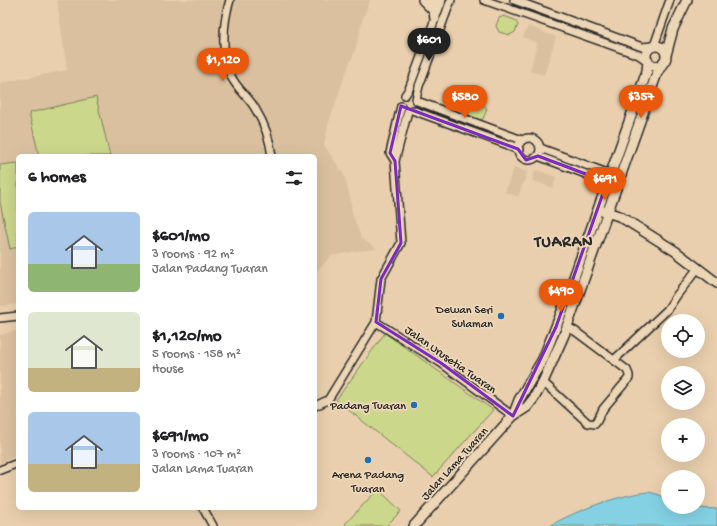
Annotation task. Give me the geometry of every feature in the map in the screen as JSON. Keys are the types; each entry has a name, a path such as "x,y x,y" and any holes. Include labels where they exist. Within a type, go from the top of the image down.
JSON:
{"street":[{"path":"230,0 225,17 224,42 226,64 232,79 256,109 264,127 271,154"},
{"path":"423,0 434,11 435,19"},
{"path":"430,0 445,3"},
{"path":"484,0 639,55 651,64 657,66 665,58"},
{"path":"514,0 642,47 655,46 664,49 665,58"},
{"path":"655,46 670,0"},
{"path":"619,216 615,204 620,180 659,70 665,58 673,29 687,0"},
{"path":"445,3 435,19 409,89 401,101 407,109 514,148 520,156 526,160 534,159 538,156 540,148 538,143 533,138 526,138 522,140 514,148"},
{"path":"407,109 416,106 419,86 445,3"},
{"path":"648,61 646,54 648,49 655,46 673,29"},
{"name":"Jalan Lama Tuaran","path":"513,416 519,400 543,359 556,327 647,72 648,61"},
{"path":"405,95 412,95 417,100 522,140"},
{"path":"317,405 328,400 376,322 381,279 402,243 396,161 407,109"},
{"path":"540,148 608,178"},
{"path":"538,156 608,178 620,180"},
{"name":"Jalan Lama Tuaran","path":"414,526 513,416 527,408 543,382 567,327 620,180"},
{"path":"598,208 619,216 675,251 717,283"},
{"path":"614,360 667,310 698,268"},
{"path":"0,318 16,316"},
{"name":"Jalan Urusetia Tuaran","path":"376,322 441,363 513,416"},
{"path":"543,382 588,423 595,424 604,409 629,378 627,370 575,331 567,327"},
{"path":"0,470 16,464"},
{"path":"204,510 213,526"}],"highlighted area":[{"path":"401,106 518,149 526,160 538,156 607,182 556,327 513,416 441,363 376,322 381,279 401,243 395,161 390,153"}],"shaded area":[{"path":"57,0 370,0 362,21 356,48 328,125 324,145 344,175 350,197 352,213 361,238 377,249 331,256 317,271 317,154 16,154 16,304 0,306 0,83 67,70"},
{"path":"528,26 556,37 544,75 530,71 537,43 523,37"},
{"path":"514,167 527,172 518,197 505,192"},
{"path":"536,170 556,177 553,188 532,180"},
{"path":"16,331 16,456 0,463 0,335"}],"green space":[{"path":"504,16 515,20 518,25 515,32 510,35 499,32 496,26 499,18"},
{"path":"96,97 110,154 39,154 29,113"},
{"path":"470,101 480,102 487,109 483,119 473,118 465,110"},
{"path":"16,163 16,248 10,249 0,202 0,165"},
{"name":"Padang Tuaran","path":"385,333 493,410 433,477 336,400"},
{"path":"378,489 401,511 386,526 347,526 345,524"}],"water":[{"path":"649,492 661,496 661,514 705,514 705,509 717,509 717,526 550,526 584,509 638,493"}],"place":[{"name":"Dewan Seri Sulaman","path":"501,316"},
{"name":"Padang Tuaran","path":"414,405"},
{"name":"Arena Padang Tuaran","path":"368,460"}],"district":[{"name":"TUARAN","path":"564,240"}]}
